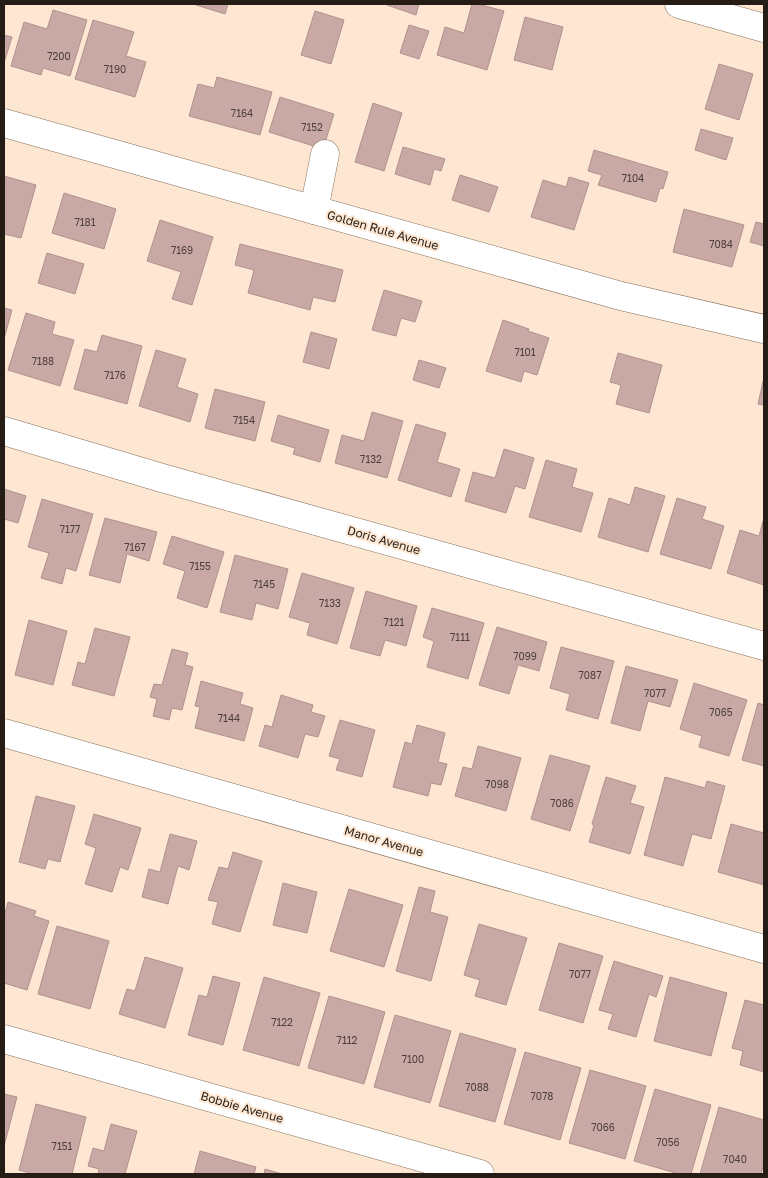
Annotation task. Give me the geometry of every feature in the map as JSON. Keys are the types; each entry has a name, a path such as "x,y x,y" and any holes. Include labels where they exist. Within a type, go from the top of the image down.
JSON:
{"street":[{"path":"679,4 764,28"},
{"name":"Golden Rule Avenue","path":"4,124 621,296 764,329"},
{"path":"314,210 325,154"},
{"name":"Doris Avenue","path":"4,432 764,646"},
{"name":"Manor Avenue","path":"4,733 764,949"},
{"name":"Bobbie Avenue","path":"4,1040 480,1174"}],"building":[{"path":"197,4 228,4 225,14"},
{"path":"387,4 419,4 416,15"},
{"path":"472,4 504,11 487,70 437,55 445,27 464,33"},
{"path":"53,10 87,20 70,76 43,68 41,75 11,66 24,22 47,29"},
{"path":"315,11 344,20 331,64 301,55"},
{"path":"525,17 563,27 552,70 514,60"},
{"path":"93,20 134,32 126,56 146,62 135,97 75,79"},
{"path":"409,25 429,31 419,59 400,53"},
{"path":"4,35 12,37 4,63"},
{"path":"719,64 753,74 739,120 705,109"},
{"path":"217,77 272,92 260,135 189,116 198,84 214,88"},
{"path":"280,97 334,114 323,149 269,132"},
{"path":"373,103 402,113 384,171 355,162"},
{"path":"701,129 733,138 726,160 695,150"},
{"path":"403,147 445,159 441,171 434,169 430,185 395,174"},
{"path":"594,150 668,172 663,189 660,188 656,202 598,185 602,175 588,171"},
{"path":"460,175 498,187 489,212 452,200"},
{"path":"4,176 36,185 21,238 4,234"},
{"path":"569,177 589,183 574,230 531,217 543,180 566,187"},
{"path":"64,193 116,209 104,249 52,233"},
{"path":"684,209 744,225 732,267 673,252"},
{"path":"160,220 213,237 192,305 172,299 181,272 147,261"},
{"path":"756,222 764,224 764,246 750,242"},
{"path":"240,244 343,270 335,302 313,297 310,310 248,293 254,270 235,265"},
{"path":"47,253 84,264 75,294 38,283"},
{"path":"384,290 422,301 415,322 401,318 396,336 372,330"},
{"path":"4,308 12,310 4,339"},
{"path":"26,313 55,322 52,334 74,340 60,386 8,370"},
{"path":"503,320 549,338 537,375 524,371 521,382 486,371"},
{"path":"311,332 337,339 329,369 303,362"},
{"path":"102,335 142,346 127,404 74,389 85,349 97,352"},
{"path":"156,350 186,359 177,387 198,394 190,422 139,406"},
{"path":"618,353 662,365 649,413 616,404 621,385 610,382"},
{"path":"419,360 446,368 439,388 413,380"},
{"path":"764,377 764,405 758,404"},
{"path":"215,389 265,402 255,441 205,428"},
{"path":"372,412 403,421 387,478 335,463 342,435 364,441"},
{"path":"278,415 329,430 320,462 293,454 295,448 271,441"},
{"path":"416,424 446,433 437,462 460,469 451,497 398,480"},
{"path":"504,449 534,458 525,489 515,486 506,513 465,501 473,472 495,478"},
{"path":"546,460 577,469 572,487 593,493 581,532 529,517"},
{"path":"635,487 665,496 648,552 598,537 609,498 630,505"},
{"path":"4,489 26,496 18,523 4,519"},
{"path":"677,498 706,507 702,519 724,526 711,569 660,554"},
{"path":"42,499 93,514 76,571 66,568 62,584 41,578 49,553 28,547"},
{"path":"105,518 157,532 149,561 127,554 120,583 89,575"},
{"path":"763,521 764,585 727,573 740,530 759,536"},
{"path":"172,536 224,552 207,608 177,598 185,571 163,564"},
{"path":"235,555 288,569 278,609 256,603 252,620 220,612"},
{"path":"302,573 354,588 337,644 307,635 310,623 289,617"},
{"path":"366,591 417,606 406,646 385,640 380,656 350,648"},
{"path":"432,608 484,623 468,679 427,667 434,641 423,637"},
{"path":"29,620 67,631 53,685 15,675"},
{"path":"497,627 547,642 539,671 518,665 509,694 479,685"},
{"path":"95,628 130,637 114,696 72,685 78,662 85,664"},
{"path":"561,647 614,661 598,719 566,710 570,694 550,688"},
{"path":"172,649 188,653 185,665 193,667 182,710 172,708 169,720 153,716 157,699 150,697 154,684 162,685"},
{"path":"626,666 678,680 670,707 648,701 640,731 611,723"},
{"path":"201,681 243,693 240,704 253,708 244,741 195,728 200,707 195,706"},
{"path":"694,683 747,700 729,756 699,747 702,736 680,729"},
{"path":"281,695 313,705 311,712 325,716 318,737 305,734 298,758 259,746 265,725 272,727"},
{"path":"758,703 764,705 764,766 742,760"},
{"path":"340,720 375,730 362,777 336,770 340,759 329,756"},
{"path":"417,725 445,733 438,762 447,764 441,785 431,783 428,796 393,787 405,742 412,744"},
{"path":"478,746 521,758 506,811 455,796 463,767 472,769"},
{"path":"550,755 590,766 570,831 531,819"},
{"path":"606,777 636,786 630,803 644,807 630,854 589,842 594,825 592,824"},
{"path":"665,777 705,788 707,781 725,786 711,839 692,834 683,866 644,855"},
{"path":"36,796 75,806 60,862 48,859 45,869 19,862"},
{"path":"94,814 141,828 128,870 120,867 112,892 85,884 96,848 85,844"},
{"path":"731,824 764,833 764,885 718,872"},
{"path":"170,834 197,841 189,870 178,866 168,904 142,897 149,869 160,872"},
{"path":"233,852 262,861 240,932 212,924 218,902 208,900 219,867 228,869"},
{"path":"283,883 317,892 307,933 273,925"},
{"path":"419,887 435,891 430,912 448,917 431,981 396,971"},
{"path":"349,889 403,905 384,967 330,951"},
{"path":"8,902 36,911 34,916 49,921 27,990 4,983 4,917"},
{"path":"479,924 527,938 506,1005 475,996 480,980 464,975"},
{"path":"57,926 109,941 90,1009 38,994"},
{"path":"559,943 603,956 583,1023 539,1010"},
{"path":"145,957 183,968 165,1028 119,1014 127,989 135,991"},
{"path":"614,961 663,976 656,997 649,994 636,1037 608,1029 613,1014 599,1010"},
{"path":"213,976 240,983 223,1045 188,1035 199,995 207,997"},
{"path":"264,977 320,993 299,1066 243,1050"},
{"path":"670,977 727,993 711,1056 654,1041"},
{"path":"329,996 385,1012 364,1084 308,1068"},
{"path":"745,1000 764,1005 764,1072 740,1065 743,1051 732,1048"},
{"path":"395,1015 451,1031 430,1103 374,1087"},
{"path":"460,1033 516,1049 495,1122 439,1106"},
{"path":"525,1052 581,1068 560,1140 504,1124"},
{"path":"590,1070 646,1086 625,1159 569,1143"},
{"path":"655,1089 711,1105 691,1174 679,1174 634,1161"},
{"path":"4,1094 17,1097 4,1146"},
{"path":"36,1104 86,1117 72,1174 33,1174 19,1170"},
{"path":"719,1107 764,1120 764,1163 761,1174 700,1174"},
{"path":"111,1124 137,1131 125,1174 98,1174 99,1169 88,1166 93,1148 104,1151"},
{"path":"200,1151 256,1167 254,1174 194,1174"},
{"path":"265,1169 282,1174 264,1174"}]}
